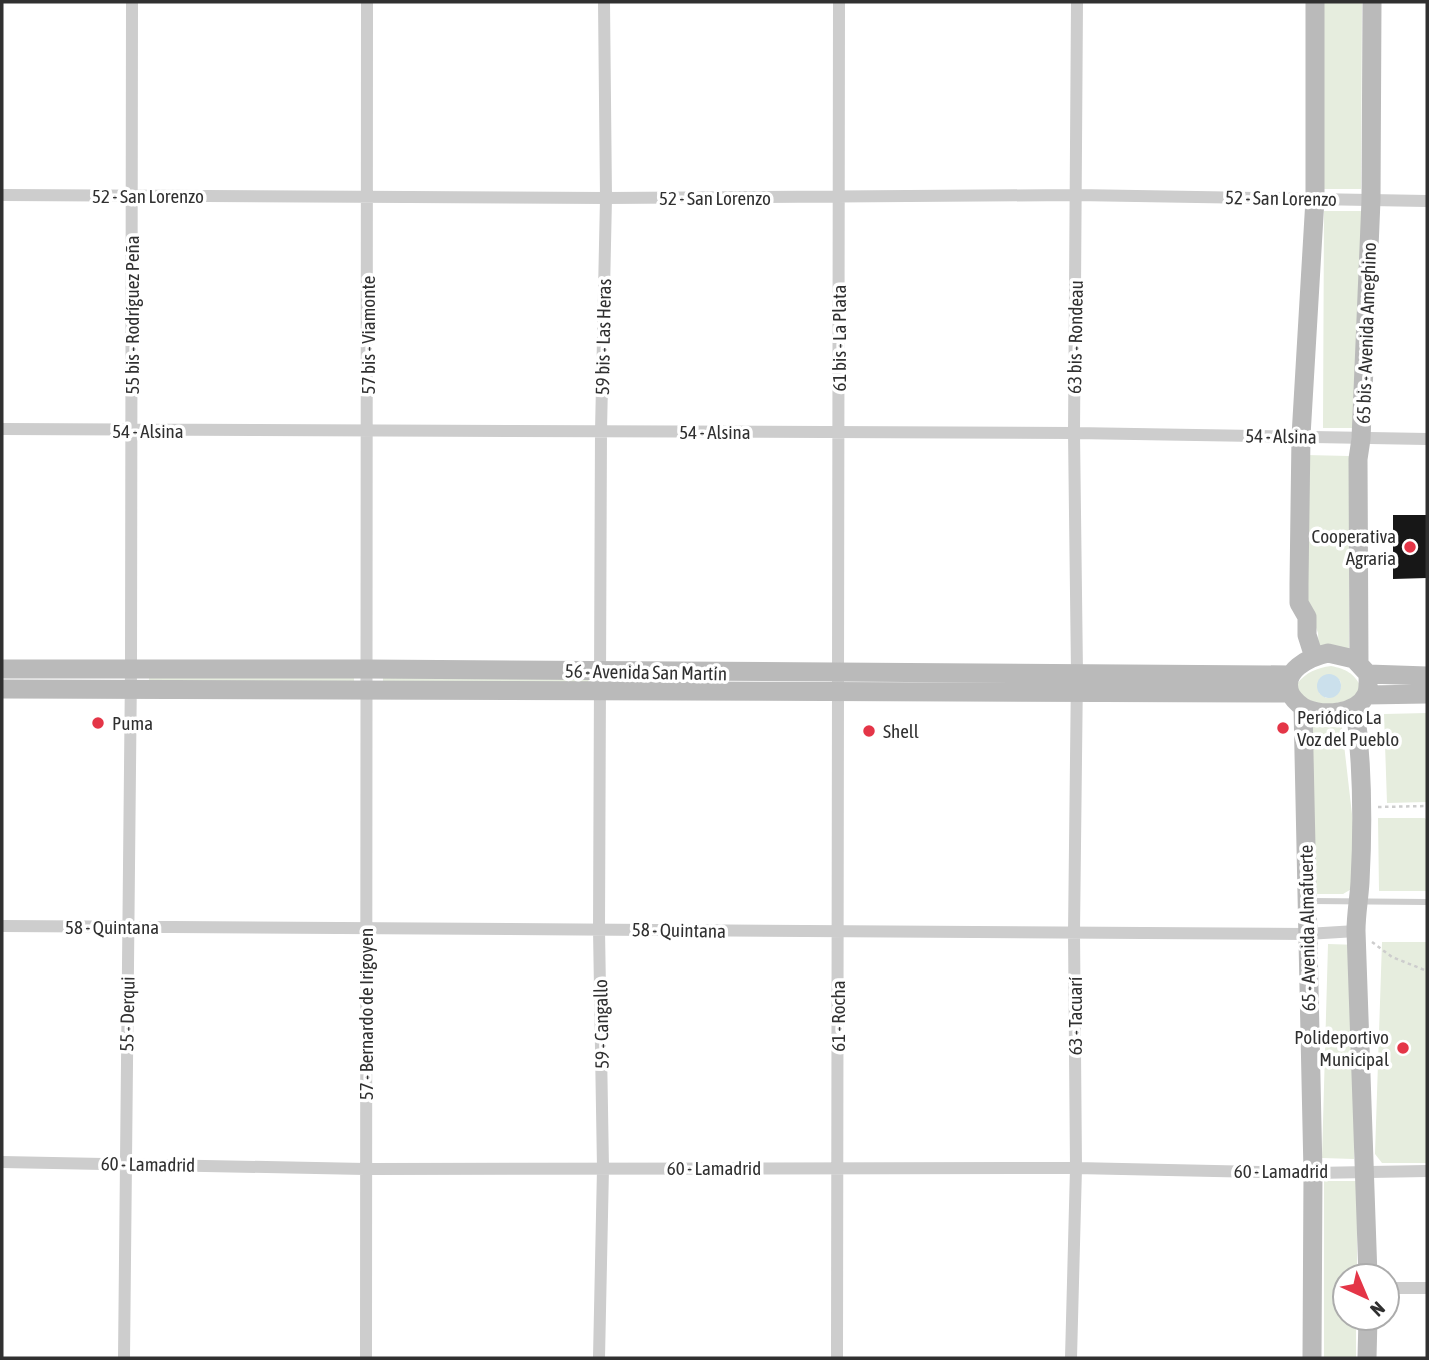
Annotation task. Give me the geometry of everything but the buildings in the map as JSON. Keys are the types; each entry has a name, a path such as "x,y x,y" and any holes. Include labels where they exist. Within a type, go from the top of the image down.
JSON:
{"main road":[{"path":"1314,657 1307,635 1307,617 1299,603 1301,436 1315,199 1315,2"},
{"name":"65 bis - Avenida Ameghino","path":"1364,669 1358,458 1371,200 1372,2"},
{"path":"1427,676 1364,669 1354,659 1328,653 1301,664 1295,692 1318,712 1343,712 1361,701 1427,694"},
{"name":"56 - Avenida San Martín","path":"2,669 368,669 602,681 1077,683 1295,692"},
{"path":"1364,669 1358,733 1360,884 1356,903 1368,1262"},
{"name":"56 - Avenida San Martín","path":"2,690 368,690 602,681"},
{"name":"65 - Avenida Almafuerte","path":"1295,692 1307,934 1313,1172 1312,1358"},
{"path":"1367,1358 1368,1332"}],"street":[{"name":"55 bis - Rodríguez Peña","path":"131,670 132,2"},
{"name":"57 bis - Viamonte","path":"367,2 368,669"},
{"name":"59 bis - Las Heras","path":"602,681 601,431 606,198 604,2"},
{"name":"61 bis - La Plata","path":"837,683 839,2"},
{"name":"63 bis - Rondeau","path":"1077,2 1074,433 1077,683"},
{"name":"52 - San Lorenzo","path":"2,195 606,198 1076,195 1427,201"},
{"name":"54 - Alsina","path":"2,429 1074,433 1427,439"},
{"name":"57 - Bernardo de Irigoyen","path":"366,1358 368,669"},
{"name":"55 - Derqui","path":"124,1358 131,670"},
{"name":"59 - Cangallo","path":"599,1358 603,1168 599,930 602,681"},
{"name":"61 - Rocha","path":"837,683 837,1358"},
{"name":"63 - Tacuarí","path":"1071,1358 1076,1168 1074,932 1077,683"},
{"name":"58 - Quintana","path":"2,926 1357,936"},
{"name":"60 - Lamadrid","path":"2,1162 365,1169 1076,1168 1427,1171"},
{"path":"1401,1288 1427,1288"}],"lane":[{"path":"1306,901 1427,902"}],"path":[{"path":"1360,807 1427,806"},
{"path":"1357,936 1368,939 1392,957 1427,971"}],"green space":[{"path":"1324,2 1362,2 1361,189 1323,189"},
{"path":"1324,211 1362,211 1361,428 1323,428"},
{"path":"1306,455 1349,456 1347,654 1319,655 1318,633 1305,598"},
{"path":"1326,667 1349,672 1355,678 1361,687 1354,699 1323,706 1299,696 1297,684 1300,680 1312,671","holes":["1340,680 1341,687 1334,696 1326,698 1319,693"]},
{"path":"354,676 354,681 149,682 149,677"},
{"path":"383,677 589,678 588,683 383,683"},
{"path":"1427,713 1427,802 1387,803 1384,714"},
{"path":"1309,727 1342,727 1360,884 1343,894 1311,894"},
{"path":"1378,818 1425,818 1427,891 1379,891"},
{"name":"Polideportivo Municipal","path":"1382,942 1427,942 1427,1163 1382,1163 1375,1154"},
{"path":"1328,944 1360,945 1354,1159 1322,1158"},
{"path":"1324,1181 1357,1181 1357,1262 1331,1262 1331,1332 1356,1332 1356,1358 1324,1358"}],"water":[{"path":"1329,674 1338,677 1341,686 1338,695 1329,698 1320,695 1317,686 1320,677"}],"place":[{"name":"Cooperativa Agraria","path":"1410,547"},
{"name":"Puma","path":"98,723"},
{"name":"Periódico La Voz del Pueblo","path":"1283,728"},
{"name":"Shell","path":"869,731"},
{"name":"Polideportivo Municipal","path":"1403,1048"}]}
